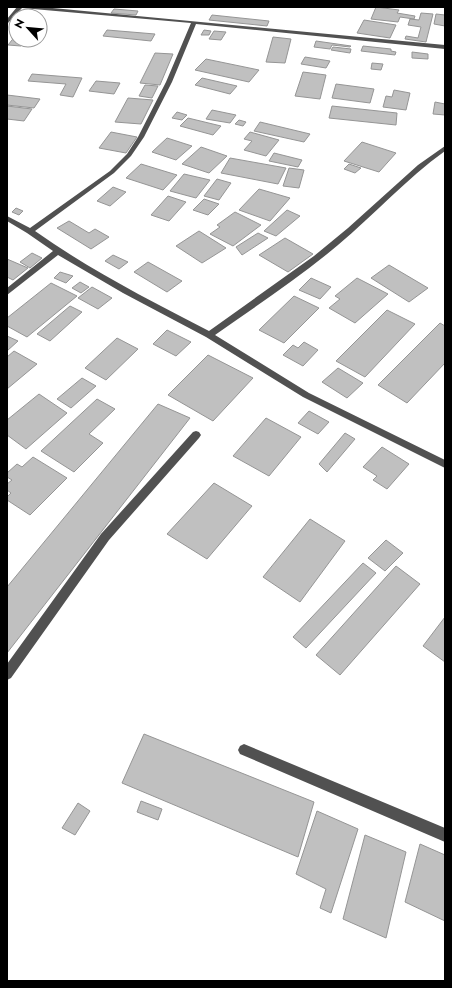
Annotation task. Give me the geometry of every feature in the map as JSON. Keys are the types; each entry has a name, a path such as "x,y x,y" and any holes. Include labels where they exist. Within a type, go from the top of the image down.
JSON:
{"street":[{"path":"7,21 20,7"},
{"path":"24,7 445,47"},
{"path":"30,231 112,172 129,155 141,137 169,82 194,22"},
{"path":"209,335 303,268 351,230 424,161 445,148"},
{"path":"7,218 30,231 58,251 126,291 209,335 306,395 445,464"},
{"path":"7,292 58,251"},
{"path":"7,674 105,537 196,435"},
{"path":"244,750 445,835"}],"building":[{"path":"376,7 399,10 397,13 415,16 414,19 400,17 398,22 371,19"},
{"path":"114,9 138,11 136,15 111,13"},
{"path":"421,13 433,14 426,42 405,39 406,36 418,38 421,27 408,25 410,19 419,20"},
{"path":"436,14 445,15 445,26 434,24"},
{"path":"212,15 269,21 267,26 209,20"},
{"path":"364,20 396,25 390,38 357,33"},
{"path":"107,30 155,34 151,41 103,36"},
{"path":"204,30 211,31 209,35 201,35"},
{"path":"214,31 226,32 221,40 209,39"},
{"path":"273,37 291,39 285,63 266,62"},
{"path":"316,41 351,46 332,45 330,49 314,47"},
{"path":"363,46 391,49 391,51 396,52 395,55 361,51"},
{"path":"333,47 351,49 350,53 331,50"},
{"path":"412,52 428,54 428,59 412,58"},
{"path":"155,53 173,54 160,85 140,83"},
{"path":"305,57 330,61 326,68 301,64"},
{"path":"206,59 259,70 249,82 195,70"},
{"path":"372,63 383,64 381,70 371,69"},
{"path":"303,72 326,75 320,99 295,96"},
{"path":"32,74 82,78 73,97 60,95 66,84 28,81"},
{"path":"202,78 237,86 230,94 195,85"},
{"path":"96,81 120,83 114,94 89,91"},
{"path":"336,84 374,89 370,103 332,98"},
{"path":"145,85 158,86 152,98 139,96"},
{"path":"394,90 410,93 406,110 383,107 386,96 392,97"},
{"path":"7,95 40,99 34,108 7,105"},
{"path":"128,98 153,100 141,124 115,122"},
{"path":"435,102 445,104 445,115 433,114"},
{"path":"7,106 32,109 24,121 7,119"},
{"path":"332,106 397,113 396,125 329,118"},
{"path":"212,110 236,115 230,123 206,119"},
{"path":"177,112 187,115 182,120 172,118"},
{"path":"188,118 221,126 213,135 180,126"},
{"path":"239,120 246,122 243,126 235,124"},
{"path":"260,122 310,134 304,142 254,131"},
{"path":"111,132 137,137 126,153 99,148"},
{"path":"250,132 279,140 266,156 244,150 252,141 244,139"},
{"path":"167,138 192,146 176,160 152,152"},
{"path":"362,142 396,153 379,172 344,161"},
{"path":"201,147 227,156 209,173 182,164"},
{"path":"274,153 302,160 298,167 269,161"},
{"path":"230,158 286,168 278,184 221,173"},
{"path":"141,164 177,175 163,190 126,178"},
{"path":"349,164 361,168 355,173 344,169"},
{"path":"289,168 304,170 299,188 283,186"},
{"path":"184,174 210,180 196,198 170,191"},
{"path":"217,179 231,183 219,200 204,196"},
{"path":"113,187 126,192 110,206 97,201"},
{"path":"259,189 290,198 270,221 239,210"},
{"path":"168,196 186,202 169,221 151,215"},
{"path":"204,199 219,204 208,215 193,210"},
{"path":"16,208 23,211 19,215 12,212"},
{"path":"287,210 300,216 276,236 264,231"},
{"path":"235,212 261,225 233,246 210,234 220,227 217,225"},
{"path":"69,221 89,233 95,229 109,237 91,249 57,228"},
{"path":"199,231 226,248 202,263 176,246"},
{"path":"258,233 268,238 242,255 236,247"},
{"path":"285,238 313,254 288,272 259,255"},
{"path":"32,253 42,258 30,268 20,262"},
{"path":"113,255 128,262 119,269 105,261"},
{"path":"7,259 28,268 13,280 7,277"},
{"path":"148,262 182,281 167,292 134,272"},
{"path":"389,265 428,288 409,302 371,278"},
{"path":"60,272 73,276 66,283 54,278"},
{"path":"311,278 331,287 320,299 299,290"},
{"path":"357,278 388,294 355,323 329,308 340,299 335,296"},
{"path":"80,282 89,287 81,293 72,288"},
{"path":"51,283 77,296 27,337 7,326 7,318"},
{"path":"92,287 112,298 98,309 78,298"},
{"path":"294,296 319,308 284,343 259,330"},
{"path":"70,306 82,312 50,341 37,334"},
{"path":"387,310 415,324 365,377 336,361"},
{"path":"440,323 445,326 445,363 407,403 378,385"},
{"path":"167,330 191,342 176,356 153,344"},
{"path":"7,336 18,341 7,351"},
{"path":"117,338 138,349 106,380 85,368"},
{"path":"304,342 318,350 303,366 283,355 293,345 298,348"},
{"path":"14,351 37,364 7,389 7,357"},
{"path":"208,355 253,378 213,421 168,395"},
{"path":"338,368 363,383 347,398 322,382"},
{"path":"82,378 96,386 71,408 57,399"},
{"path":"39,394 67,413 26,449 7,435 7,420"},
{"path":"97,399 115,409 89,434 103,443 74,472 41,451"},
{"path":"158,404 190,418 7,653 7,587"},
{"path":"309,411 329,422 318,434 298,423"},
{"path":"266,418 301,437 269,476 233,456"},
{"path":"345,433 355,439 327,472 319,464"},
{"path":"382,447 409,464 387,489 373,480 377,476 363,467"},
{"path":"33,457 67,478 30,515 7,500 7,497 11,493 7,490 7,484 12,480 7,477 7,473 17,464 22,467"},
{"path":"214,483 252,506 207,559 167,534"},
{"path":"310,519 345,541 300,602 263,577"},
{"path":"386,540 403,553 385,571 368,558"},
{"path":"363,563 376,573 306,648 293,637"},
{"path":"396,566 420,584 340,675 316,655"},
{"path":"445,617 445,662 423,646"},
{"path":"144,734 314,802 298,857 122,783"},
{"path":"141,801 162,809 158,820 137,812"},
{"path":"78,803 90,811 75,835 62,828"},
{"path":"317,811 358,829 331,913 320,908 326,889 296,874"},
{"path":"365,835 406,852 386,938 343,919"},
{"path":"420,844 445,855 445,921 405,902"}]}
